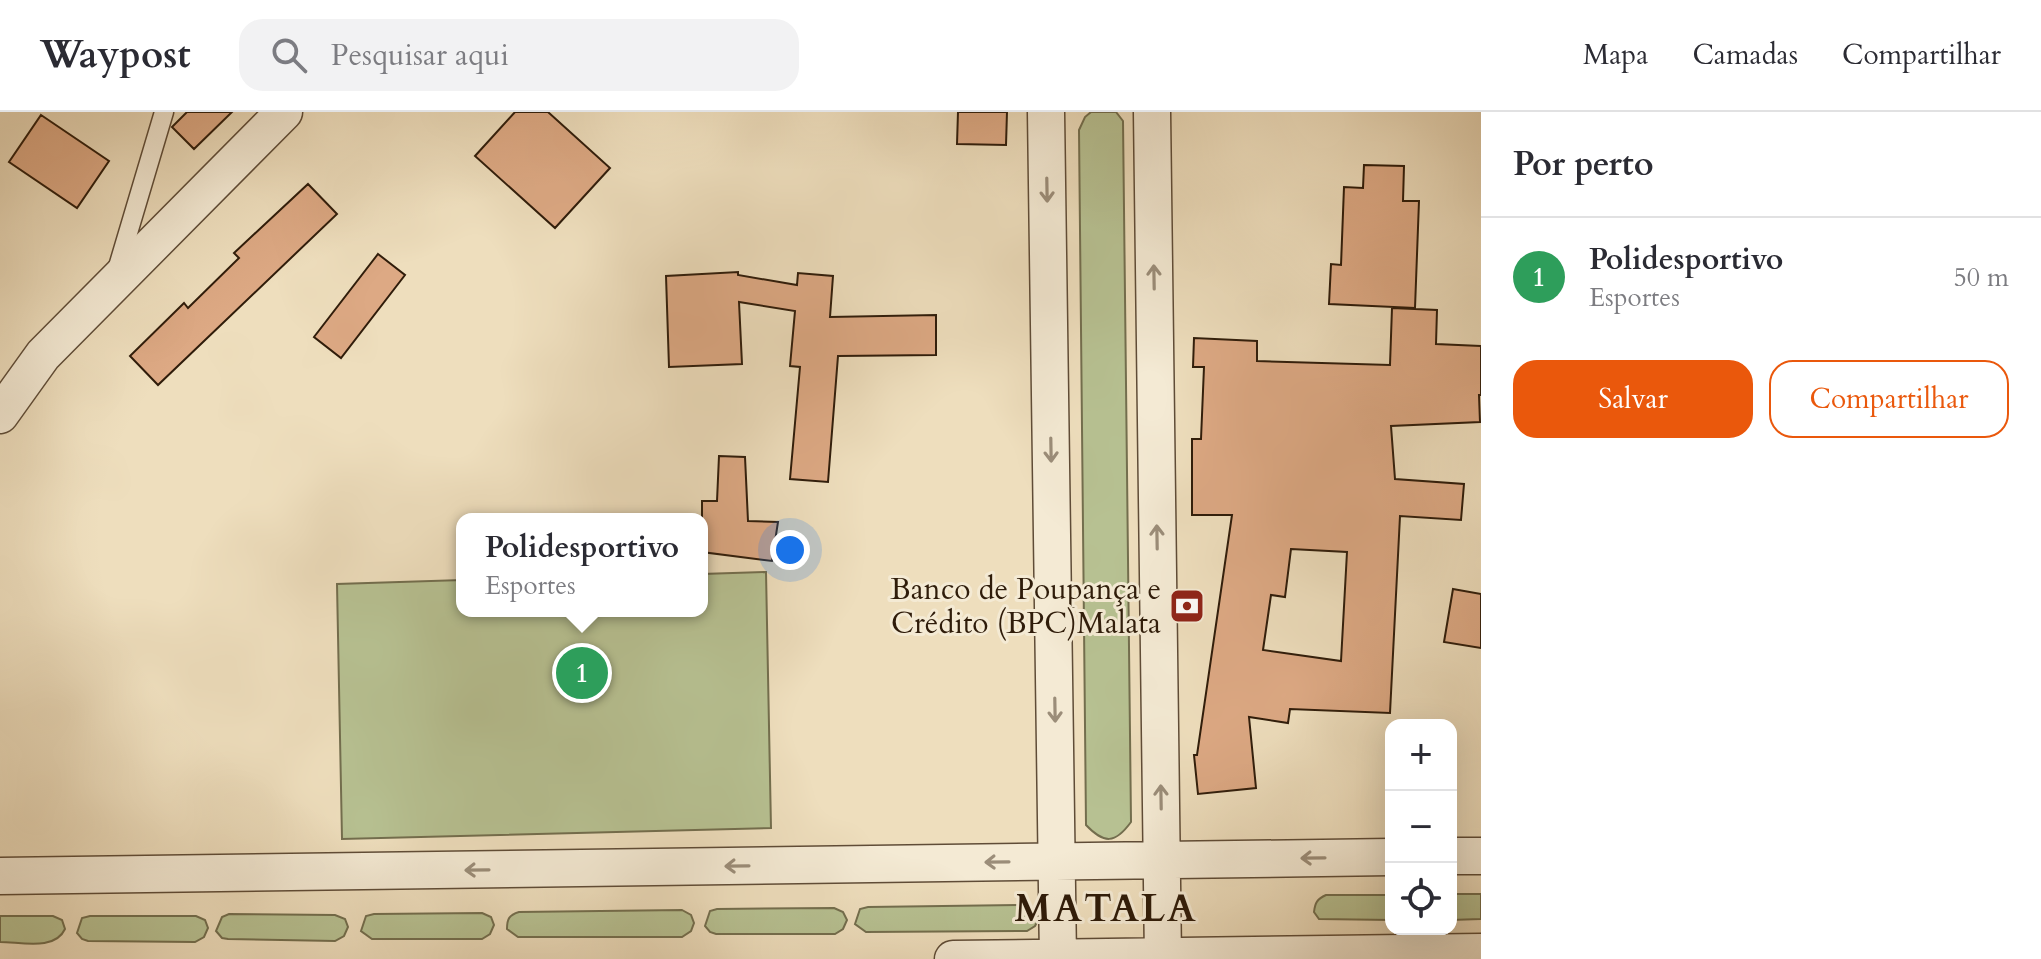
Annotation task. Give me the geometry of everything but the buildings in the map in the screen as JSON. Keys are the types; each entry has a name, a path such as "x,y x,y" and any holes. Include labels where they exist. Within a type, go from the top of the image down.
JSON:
{"street":[{"path":"0,415 43,355 284,112"},
{"path":"1046,112 1058,958"},
{"path":"1152,112 1163,958"},
{"path":"1457,856 1481,856"},
{"path":"0,876 1385,857"},
{"path":"953,959 1481,952"}],"lane":[{"path":"112,284 164,112"}],"green space":[{"path":"1091,112 1116,112 1123,121 1131,822 1120,834 1109,839 1098,836 1086,825 1079,130"},
{"path":"766,572 771,828 342,839 337,584 456,580 456,617 708,617 708,574"},
{"path":"1457,894 1481,894 1481,919 1457,920"},
{"path":"1326,895 1385,895 1385,920 1319,919 1314,912 1319,900"},
{"path":"1027,905 1035,909 1039,918 1035,926 1027,931 866,932 855,924 860,909 868,907"},
{"path":"834,908 843,912 847,920 843,929 835,934 716,934 705,926 710,911 717,909"},
{"path":"682,910 691,915 694,923 691,931 682,937 518,937 507,929 509,918 519,912"},
{"path":"482,913 491,917 494,925 490,934 482,939 372,939 361,931 366,916 374,914"},
{"path":"229,914 335,915 345,919 348,927 344,936 335,941 222,938 216,931 222,917"},
{"path":"0,916 53,916 62,920 65,929 60,936 46,943 0,942"},
{"path":"196,916 205,920 208,928 204,937 195,942 88,941 77,933 82,918"}],"place":[{"name":"Banco de Poupança e Crédito (BPC)Malata","path":"1187,606"},
{"name":"Polidesportivo","path":"582,673"}],"district":[{"name":"MATALA","path":"1106,909"}]}
